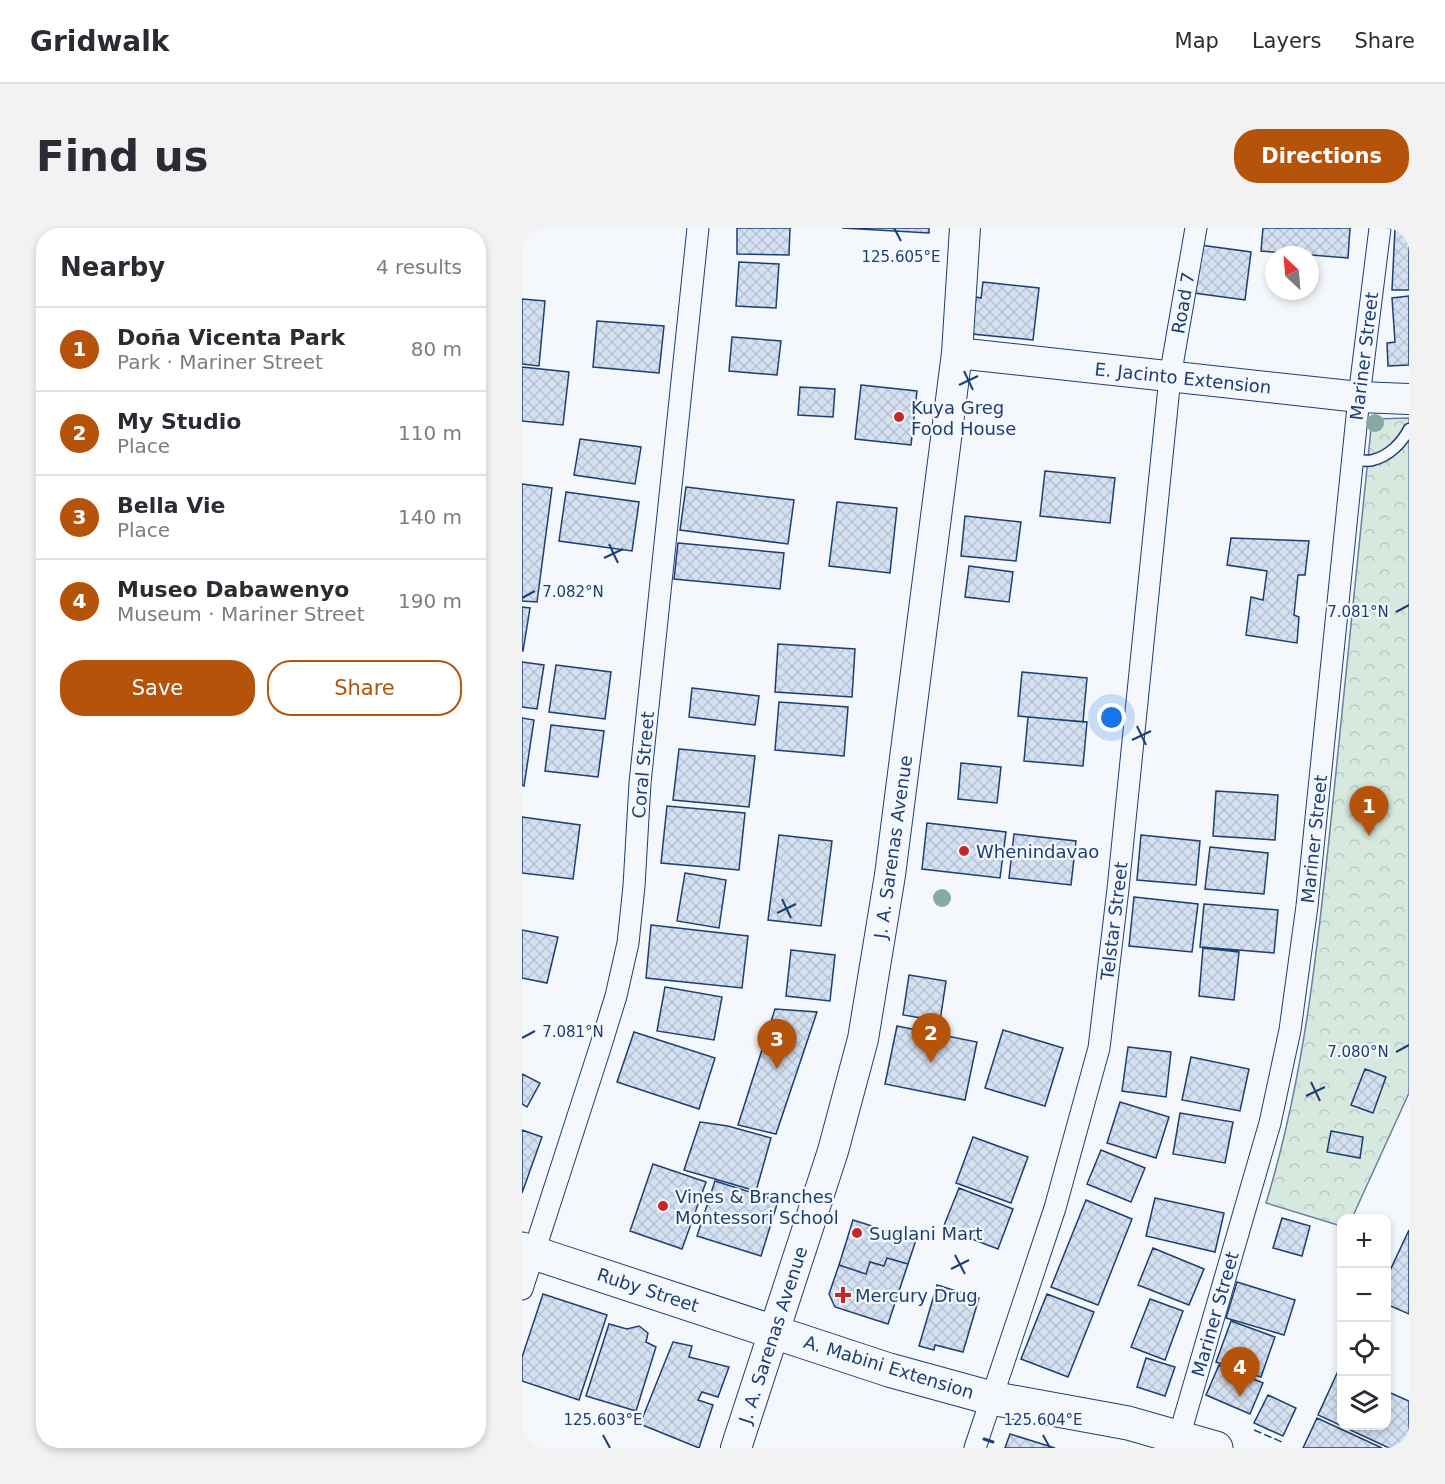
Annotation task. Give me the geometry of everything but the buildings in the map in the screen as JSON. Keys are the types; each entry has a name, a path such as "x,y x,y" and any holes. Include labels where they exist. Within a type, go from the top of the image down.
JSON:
{"main road":[{"name":"J. A. Sarenas Avenue","path":"736,1448 833,1151 863,1039 890,875 957,353 964,228"},
{"name":"E. Jacinto Extension","path":"957,353 1359,397 1409,399"},
{"name":"Ruby Street","path":"528,1251 773,1331"},
{"name":"A. Mabini Extension","path":"773,1331 889,1370 991,1398 1128,1423 1216,1448"}],"street":[{"name":"Coral Street","path":"522,1289 528,1251 613,1006 628,943 640,783 698,228"},
{"name":"Road 7","path":"1170,377 1196,228"},
{"name":"Mariner Street","path":"1179,1437 1270,1123 1290,1030 1307,906 1359,397 1380,228"},
{"name":"Telstar Street","path":"975,1448 1055,1208 1099,1047 1118,889 1170,377"}],"lane":[{"path":"1353,459 1371,461 1385,455 1396,447 1409,429"}],"green space":[{"path":"1409,418 1409,1093 1354,1214 1337,1214 1337,1225 1266,1203 1291,1107 1315,960 1372,419"}],"fence":[{"path":"1254,1430 1282,1442"}],"wall":[{"path":"984,1439 993,1442"}],"place":[{"name":"Kuya Greg Food House","path":"899,417"},
{"name":"Doña Vicenta Park","path":"1369,836"},
{"name":"Whenindavao","path":"964,851"},
{"name":"My Studio","path":"931,1063"},
{"name":"Bella Vie","path":"777,1069"},
{"name":"Vines & Branches Montessori School","path":"663,1206"},
{"name":"Suglani Mart","path":"857,1233"},
{"name":"Mercury Drug","path":"843,1295"},
{"name":"Museo Dabawenyo","path":"1240,1397"}]}
